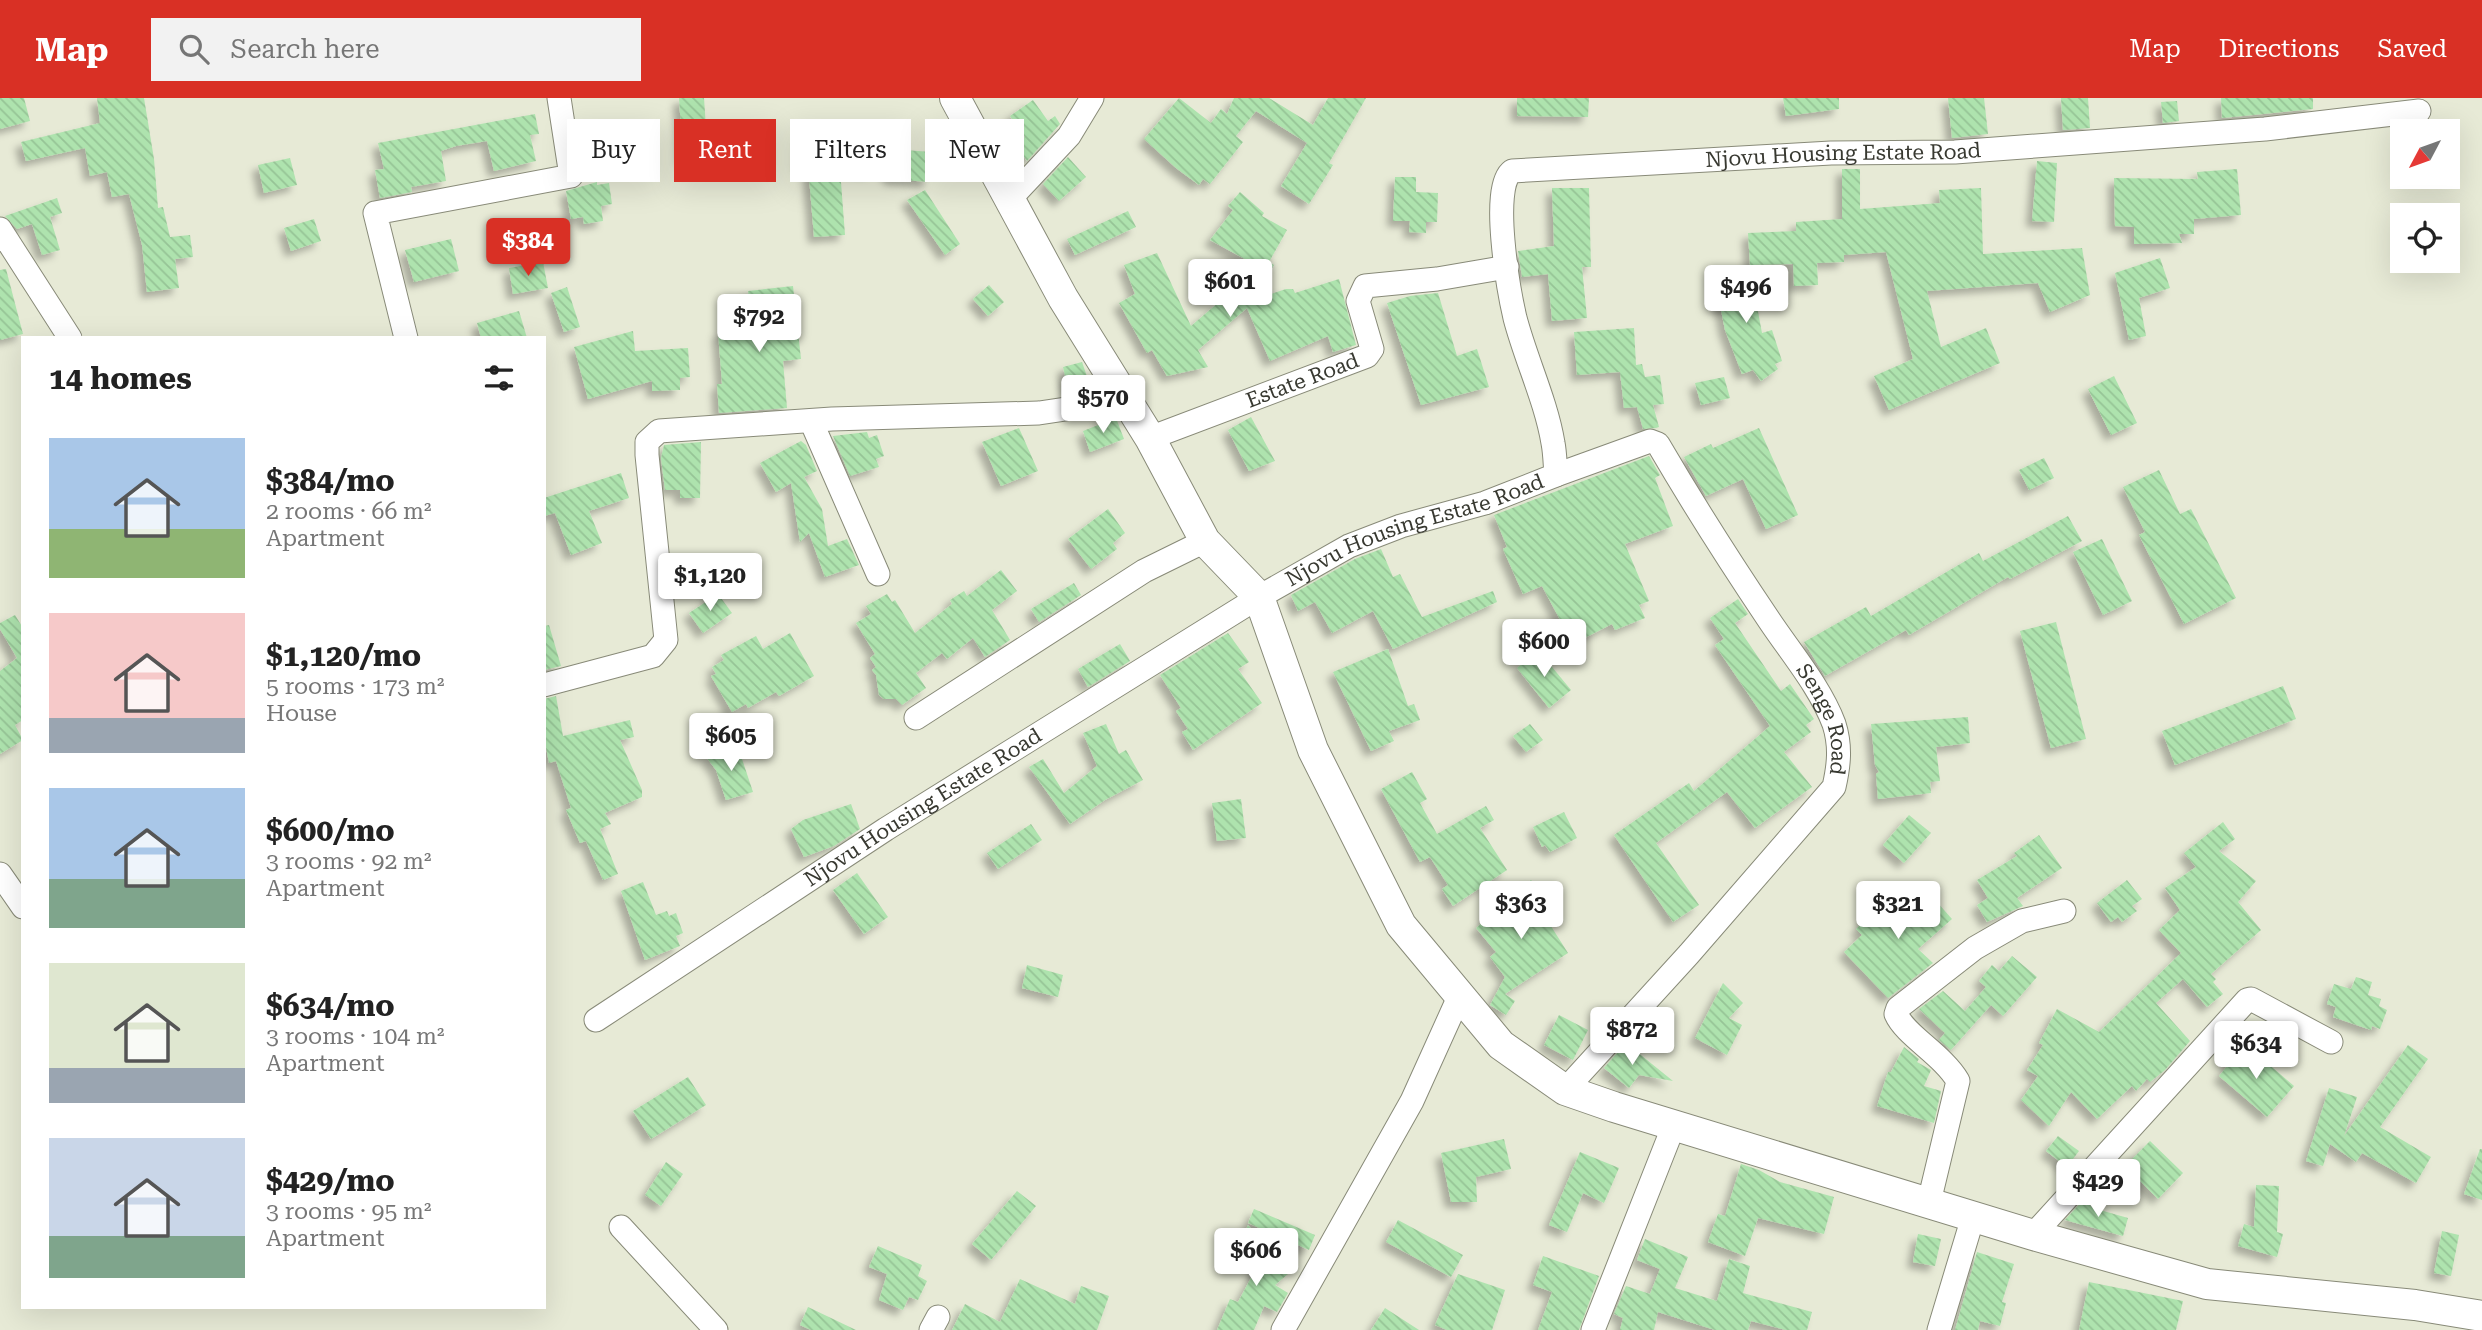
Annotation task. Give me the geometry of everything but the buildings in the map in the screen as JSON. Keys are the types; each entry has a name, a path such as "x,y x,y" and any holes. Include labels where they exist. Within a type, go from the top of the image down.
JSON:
{"street":[{"path":"406,336 375,213 571,176 559,98"},
{"path":"955,98 1062,298 1150,438 1205,541 1259,597 1313,750 1401,925 1501,1045 1565,1090 1973,1217 2207,1284 2415,1305 2482,1316"},
{"path":"1010,199 1069,136 1092,98"},
{"name":"Njovu Housing Estate Road","path":"596,1020 887,829 1259,597 1349,546 1401,526 1485,503 1556,475 1553,441 1515,316 1507,267 1501,209 1505,177 1511,171 1832,153 1955,152 2265,129 2419,111"},
{"path":"0,229 69,336"},
{"name":"Estate Road","path":"1150,438 1367,356 1372,349 1358,301 1365,286 1437,279 1507,267"},
{"path":"546,684 653,656 666,640 647,455 648,442 653,435 667,429 1039,413 1126,400"},
{"path":"811,421 878,574"},
{"name":"Senge Road","path":"1556,475 1650,441 1658,444 1733,566 1818,695 1833,722 1839,742 1839,765 1834,787 1689,954 1565,1090"},
{"path":"916,718 1144,571 1205,541"},
{"path":"0,874 21,904"},
{"path":"1929,1202 1958,1081 1940,1056 1902,1024 1896,1014 1898,1008 1975,948 2022,921 2064,911"},
{"path":"1283,1330 1412,1101 1459,997"},
{"path":"2034,1235 2247,1000 2251,999 2331,1042"},
{"path":"1593,1330 1674,1125"},
{"path":"1939,1330 1973,1217"},
{"path":"621,1227 716,1330"}]}
